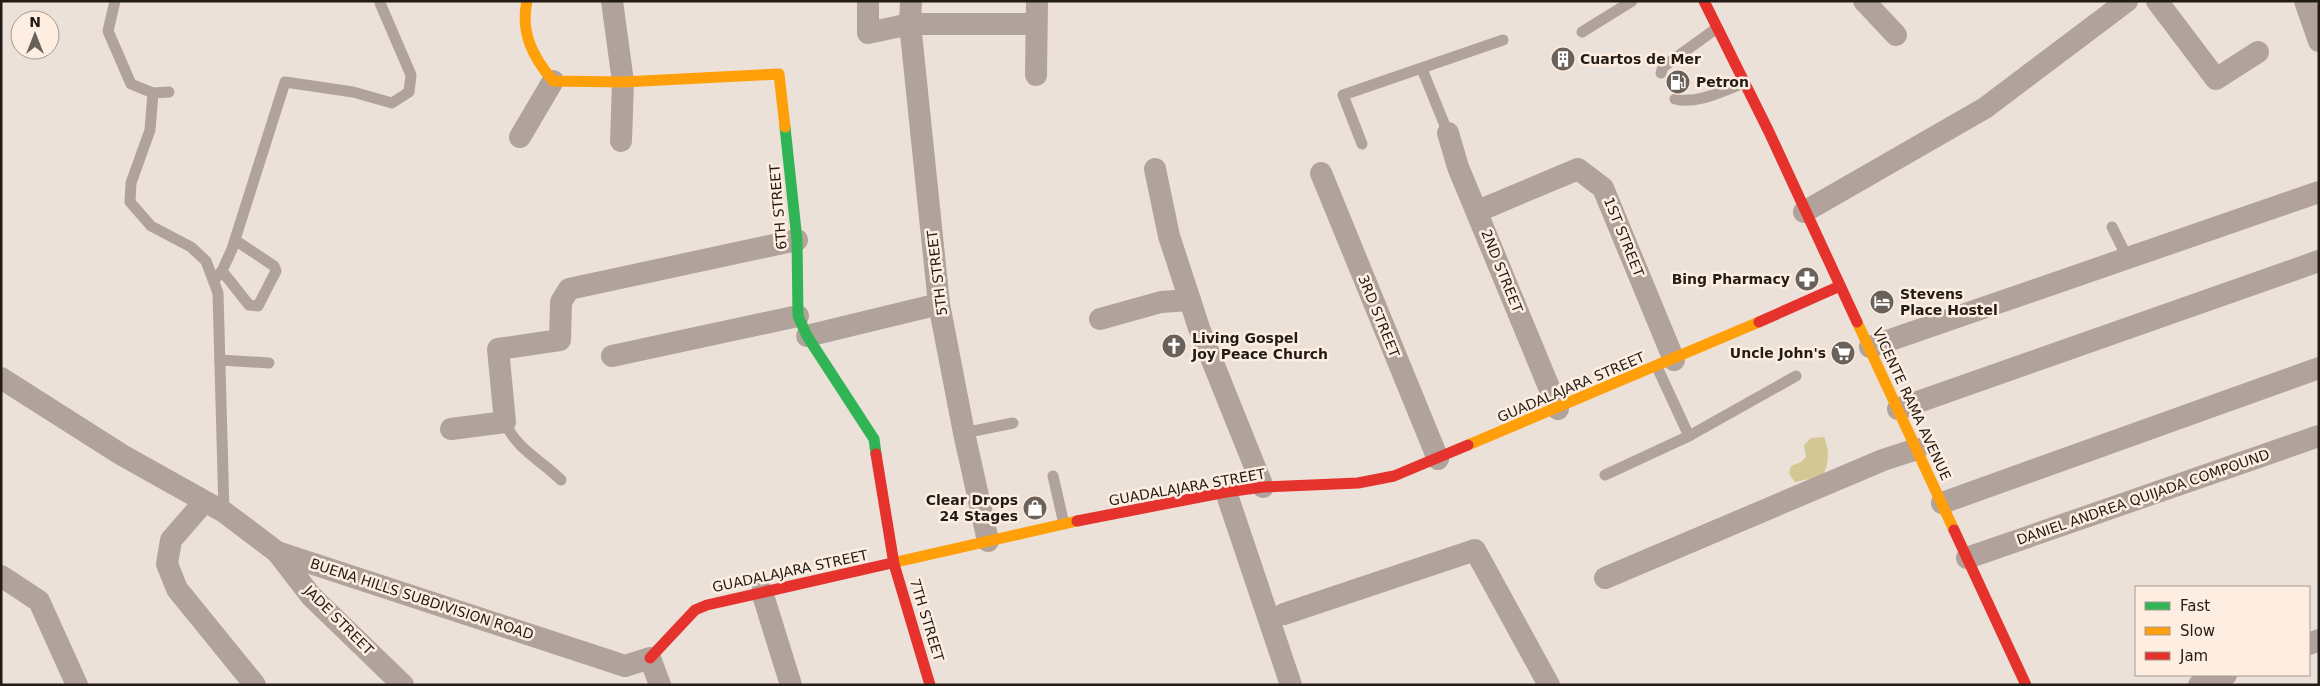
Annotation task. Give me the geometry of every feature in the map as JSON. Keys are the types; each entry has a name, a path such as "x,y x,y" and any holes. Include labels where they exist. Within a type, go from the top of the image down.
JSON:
{"street":[{"path":"520,136 553,81 537,63 524,27 524,11 527,1"},
{"path":"612,1 623,82 621,141"},
{"path":"868,1 868,33 910,24 1036,24"},
{"name":"5TH STREET","path":"911,1 910,24 939,304 964,433 988,541"},
{"path":"1036,75 1037,1"},
{"path":"1864,1 1896,35"},
{"path":"1804,212 1985,108 2127,1"},
{"path":"2157,1 2216,79 2258,52"},
{"path":"2305,1 2319,41"},
{"name":"VICENTE RAMA AVENUE","path":"1713,11 1744,83 1870,347 2026,685"},
{"name":"6TH STREET","path":"553,81 623,82 779,74 797,240 803,326"},
{"name":"2ND STREET","path":"1448,133 1458,167 1478,211 1558,409"},
{"path":"1155,169 1169,236 1199,328 1263,487"},
{"name":"1ST STREET","path":"1478,211 1578,169 1603,188 1666,364"},
{"name":"3RD STREET","path":"1321,173 1438,459"},
{"path":"1870,347 2319,192"},
{"path":"451,429 505,422 498,349 560,340 560,302 569,289 797,240"},
{"path":"1898,409 2319,262"},
{"name":"GUADALAJARA STREET","path":"650,658 695,610 707,605 1064,524 1226,492 1263,487 1358,484 1394,476 1666,364 1840,286"},
{"path":"1100,318 1161,302 1190,300"},
{"path":"612,356 939,304"},
{"path":"803,326 874,439 894,564"},
{"path":"1942,503 2319,368"},
{"name":"BUENA HILLS SUBDIVISION ROAD","path":"1,378 122,455 224,512 277,552 625,666 650,658"},
{"name":"DANIEL ANDREA QUIJADA COMPOUND","path":"1967,558 2319,436"},
{"path":"1605,578 1882,460 1917,448"},
{"path":"1226,492 1291,685"},
{"path":"204,502 171,540 167,564 177,589 255,685"},
{"path":"1284,614 1475,550 1549,685"},
{"name":"JADE STREET","path":"277,552 311,596 404,685"},
{"name":"7TH STREET","path":"894,564 930,685"},
{"path":"1,576 39,601 78,685"},
{"path":"762,592 791,685"},
{"path":"650,658 660,685"},
{"path":"2199,685 2223,676"}],"lane":[{"path":"115,1 108,31 131,84 153,93 169,92"},
{"path":"1582,32 1632,1"},
{"path":"224,512 218,276 235,240 284,82 353,92 392,103 408,92 411,75 380,3"},
{"path":"1662,73 1663,67 1682,52 1713,11"},
{"path":"1362,144 1343,95 1358,88 1422,69 1503,40"},
{"path":"1422,69 1448,133"},
{"path":"1675,99 1682,101 1699,98 1744,83"},
{"path":"153,93 150,130 131,183 130,202 151,226 191,247 249,305 258,306 276,271 274,266 235,240"},
{"path":"2112,227 2127,257"},
{"path":"220,360 268,363"},
{"path":"1666,364 1689,436"},
{"path":"1605,475 1689,436 1796,376"},
{"path":"505,422 510,433 534,458 546,464 561,480"},
{"path":"964,433 1013,423"},
{"path":"1053,476 1064,524"}],"shaded area":[{"path":"1824,437 1828,456 1823,476 1795,482 1789,474 1791,466 1801,462 1806,457 1804,445 1811,438"}],"traffic: fast":[{"path":"785,127 797,240 798,316 807,336 874,439 876,454"}],"traffic: slow":[{"path":"527,1 525,24 530,44 534,54 553,81 623,82 779,74 785,127"},
{"path":"1468,445 1759,322"},
{"path":"1857,322 1954,530"},
{"path":"892,563 1077,521"}],"traffic: jam":[{"path":"1704,1 1769,132 1857,322"},
{"path":"1759,322 1840,286"},
{"path":"1077,521 1226,492 1263,487 1358,483 1394,476 1468,445"},
{"path":"876,454 894,564 930,685"},
{"path":"1954,530 2026,685"},
{"path":"650,658 695,610 707,605 892,563"}],"place":[{"name":"Cuartos de Mer","path":"1563,59"},
{"name":"Petron","path":"1678,82"},
{"name":"Bing Pharmacy","path":"1807,279"},
{"name":"Stevens Place Hostel","path":"1882,302"},
{"name":"Living Gospel Joy Peace Church","path":"1174,346"},
{"name":"Uncle John's","path":"1843,353"},
{"name":"Clear Drops 24 Stages","path":"1035,508"}]}
